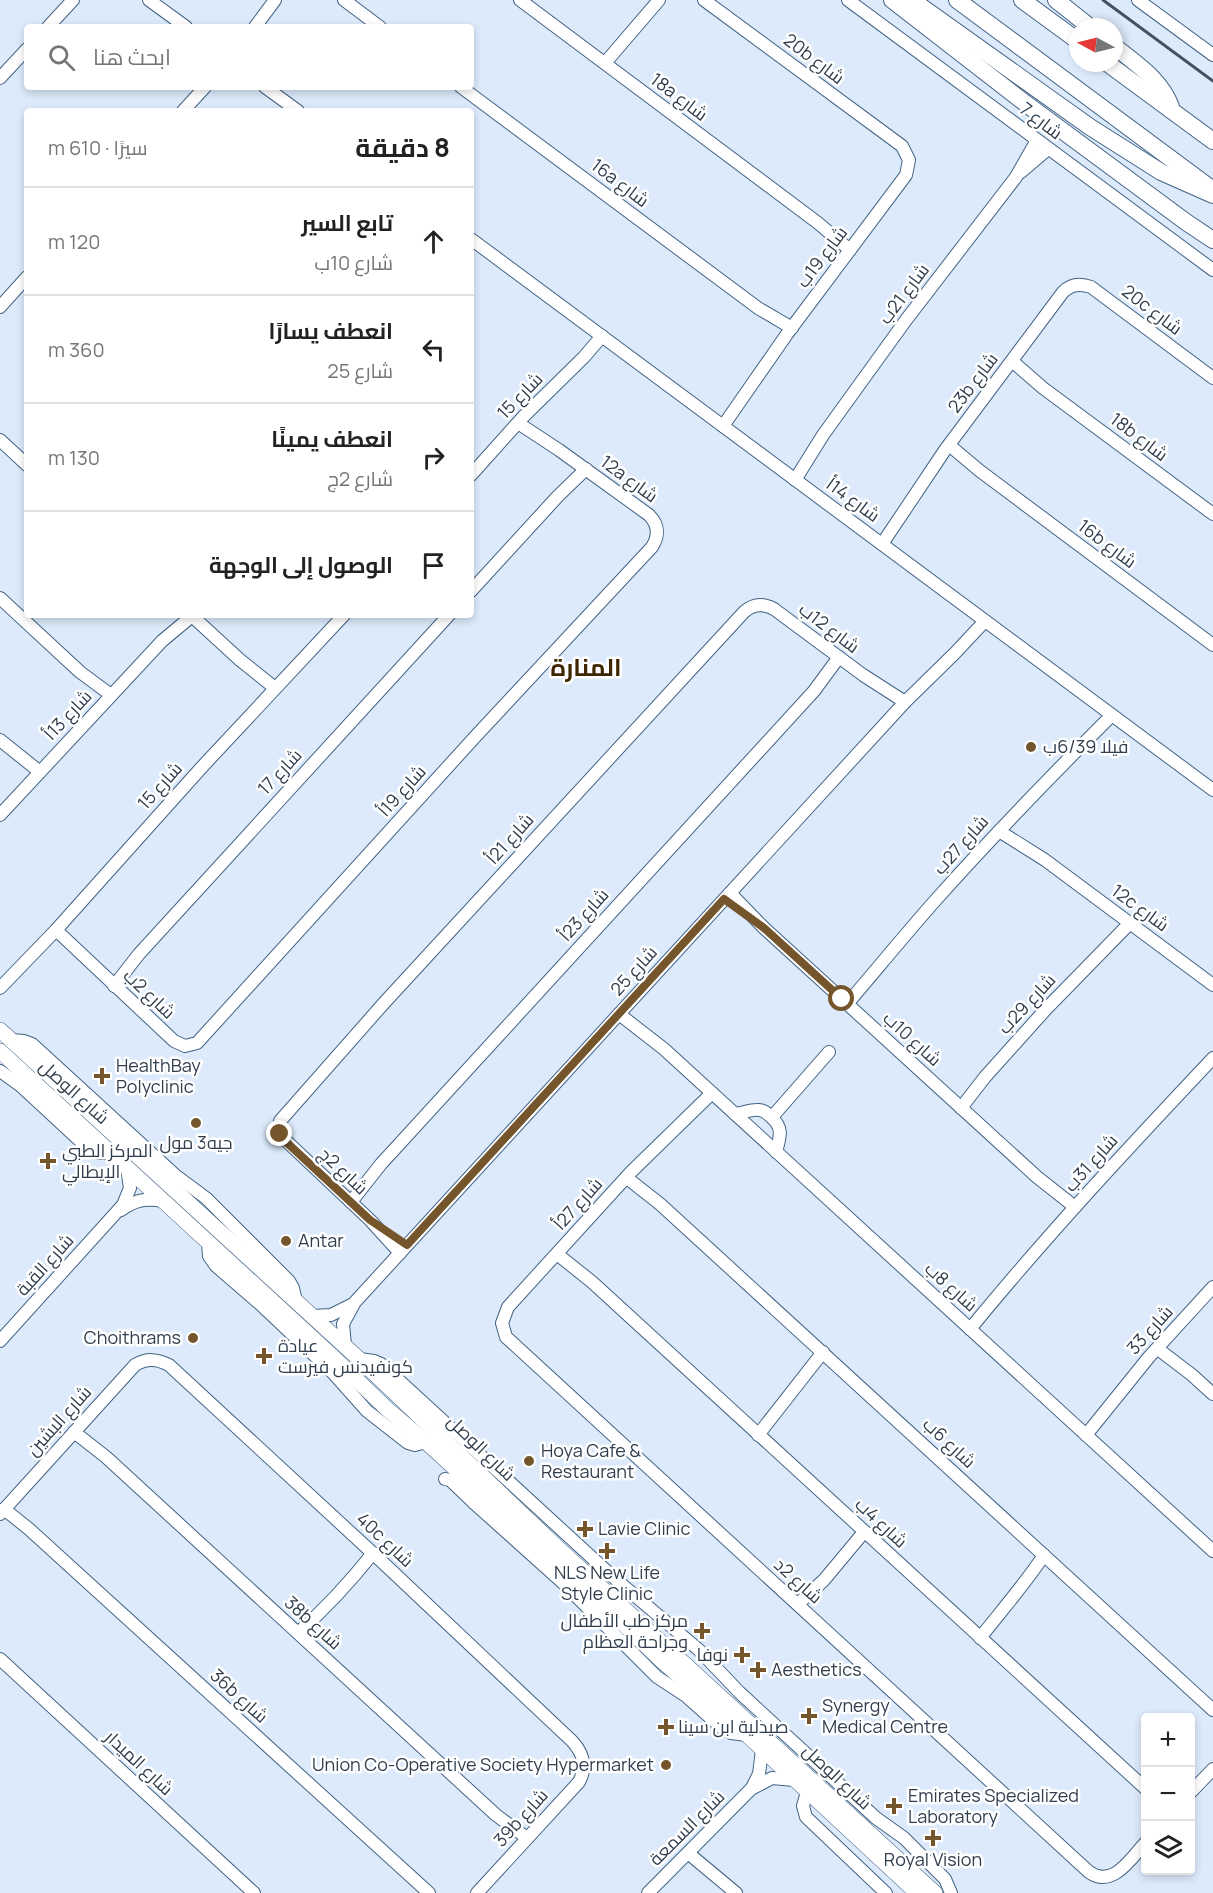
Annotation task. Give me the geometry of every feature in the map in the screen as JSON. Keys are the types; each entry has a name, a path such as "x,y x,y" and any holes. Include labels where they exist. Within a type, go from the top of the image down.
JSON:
{"highway":[{"path":"892,0 1025,103 1213,240"},
{"path":"912,0 1106,138 1161,172 1213,195"},
{"path":"957,0 1213,190"},
{"path":"1022,0 1069,34"},
{"path":"1056,0 1079,18"},
{"path":"1123,53 1152,77 1164,92 1172,110"},
{"path":"1119,72 1213,141"}],"main road":[{"name":"شارع الوصل","path":"4,1040 127,1168 917,1893"},
{"name":"شارع الوصل","path":"4,1040 296,1301 559,1550 935,1893"}],"street":[{"path":"51,24 73,0"},
{"path":"149,0 182,24"},
{"path":"257,24 275,0"},
{"path":"344,0 376,24"},
{"name":"18a شارع","path":"520,0 852,247"},
{"name":"20b شارع","path":"704,0 902,146"},
{"name":"شارع 7","path":"848,0 1213,270"},
{"path":"1138,0 1213,55"},
{"path":"608,66 655,3"},
{"path":"0,78 24,52"},
{"path":"186,108 203,90"},
{"path":"269,90 294,108"},
{"name":"16a شارع","path":"465,90 789,331"},
{"name":"شارع 21ب","path":"792,478 906,320 1016,177 1036,140"},
{"name":"شارع 19ب","path":"721,424 908,170 908,155 902,146"},
{"name":"شارع 21ب","path":"1016,177 1048,149"},
{"name":"شارع 14أ","path":"474,241 1213,790"},
{"path":"0,306 24,280"},
{"name":"20c شارع","path":"1066,289 1077,285 1091,287 1213,378"},
{"name":"23b شارع","path":"878,542 1066,289"},
{"name":"شارع 15","path":"474,472 572,369 599,334"},
{"name":"18b شارع","path":"1010,363 1213,514"},
{"name":"12a شارع","path":"521,420 652,518 657,531 652,547"},
{"path":"0,440 24,462"},
{"name":"16b شارع","path":"947,448 1213,645"},
{"path":"474,588 583,467"},
{"name":"شارع 19أ","path":"174,1041 189,1046 200,1041 474,738 652,547"},
{"path":"0,598 109,697"},
{"name":"شارع 21أ","path":"282,1117 744,612 760,605 774,609"},
{"name":"شارع 12ب","path":"774,609 902,705"},
{"name":"شارع 13أ","path":"0,815 185,618"},
{"path":"191,618 272,691"},
{"name":"شارع 15","path":"2,988 341,618"},
{"name":"شارع 17","path":"108,980 139,954 446,618"},
{"name":"شارع 25","path":"345,1346 343,1324 355,1302 982,619"},
{"name":"شارع 23أ","path":"348,1200 365,1177 381,1164 842,660"},
{"name":"شارع 27ب","path":"844,1001 1108,713"},
{"path":"4,744 37,774"},
{"name":"12c شارع","path":"1002,828 1213,985"},
{"name":"شارع 10ب","path":"727,896 1072,1210"},
{"name":"شارع 29ب","path":"959,1106 1097,956 1126,921"},
{"name":"شارع 2ب","path":"54,933 174,1041"},
{"name":"شارع 8ب","path":"622,1011 1213,1551"},
{"path":"772,1117 829,1052"},
{"name":"شارع 31ب","path":"967,1326 1213,1058"},
{"path":"0,1071 21,1086 92,1150 112,1153"},
{"name":"شارع 27أ","path":"508,1307 709,1090"},
{"path":"735,1114 757,1110 772,1117 779,1125 781,1132 776,1152"},
{"name":"شارع 2ج","path":"282,1117 279,1125 282,1137 403,1249"},
{"name":"شارع القبة","path":"0,1341 117,1213 129,1193 127,1168"},
{"name":"شارع 6ب","path":"629,1175 1213,1710"},
{"name":"شارع القبة","path":"117,1213 138,1200 148,1198 163,1201"},
{"name":"شارع 4ب","path":"560,1251 1141,1784"},
{"name":"شارع 33","path":"1083,1432 1213,1287"},
{"name":"شارع 25","path":"312,1316 335,1314 355,1302"},
{"name":"شارع 2د","path":"508,1307 502,1323 504,1333 510,1341 1089,1872 1102,1878 1114,1875 1141,1847"},
{"path":"1160,1346 1213,1394"},
{"path":"756,1432 826,1355"},
{"name":"شارع البشين","path":"4,1509 129,1370 149,1359"},
{"name":"40c شارع","path":"149,1359 169,1365 376,1555 572,1741 580,1751 584,1762"},
{"path":"359,1359 381,1364 613,1577 687,1639 744,1697 876,1818 908,1842 945,1879 951,1893"},
{"name":"38b شارع","path":"76,1429 525,1841"},
{"path":"445,1479 450,1480 561,1581 657,1677 686,1696 723,1729 731,1733 747,1735"},
{"path":"473,1485 474,1503"},
{"name":"36b شارع","path":"4,1509 29,1528 427,1892"},
{"path":"800,1607 867,1534"},
{"path":"302,1636 376,1555"},
{"path":"977,1635 1047,1558"},
{"name":"شارع الميدار","path":"0,1659 247,1891"},
{"name":"شارع السمعة","path":"648,1893 751,1789 759,1774 762,1750"},
{"name":"39b شارع","path":"477,1893 579,1782 584,1762"},
{"path":"1195,1789 1213,1769"},
{"name":"شارع السمعة","path":"751,1789 772,1778 794,1780"},
{"path":"807,1792 803,1806 806,1817 886,1893"},
{"path":"691,1850 736,1893"}],"railway":[{"path":"1103,0 1213,81"}],"place":[{"name":"فيلا 6/39ب","path":"1031,747"},
{"name":"HealthBay Polyclinic","path":"102,1076"},
{"name":"جيه3 مول","path":"196,1123"},
{"name":"المركز الطبي الإيطالي","path":"48,1161"},
{"name":"Antar","path":"286,1241"},
{"name":"Choithrams","path":"193,1338"},
{"name":"عيادة كونفيدنس فيرست","path":"264,1356"},
{"name":"Hoya Cafe & Restaurant","path":"529,1461"},
{"name":"Lavie Clinic","path":"585,1529"},
{"name":"NLS New Life Style Clinic","path":"607,1551"},
{"name":"مركز طب الأطفال وجراحة العظام","path":"702,1631"},
{"name":"نوفا","path":"742,1655"},
{"name":"Aesthetics","path":"758,1670"},
{"name":"Synergy Medical Centre","path":"809,1716"},
{"name":"صيدلية ابن سينا","path":"666,1727"},
{"name":"Union Co-Operative Society Hypermarket","path":"666,1765"},
{"name":"Emirates Specialized Laboratory","path":"894,1806"},
{"name":"Royal Vision","path":"933,1838"}],"district":[{"name":"المنارة","path":"586,668"}],"route":[{"path":"280,1134 370,1220 407,1245 724,899 764,928 842,999"}]}
